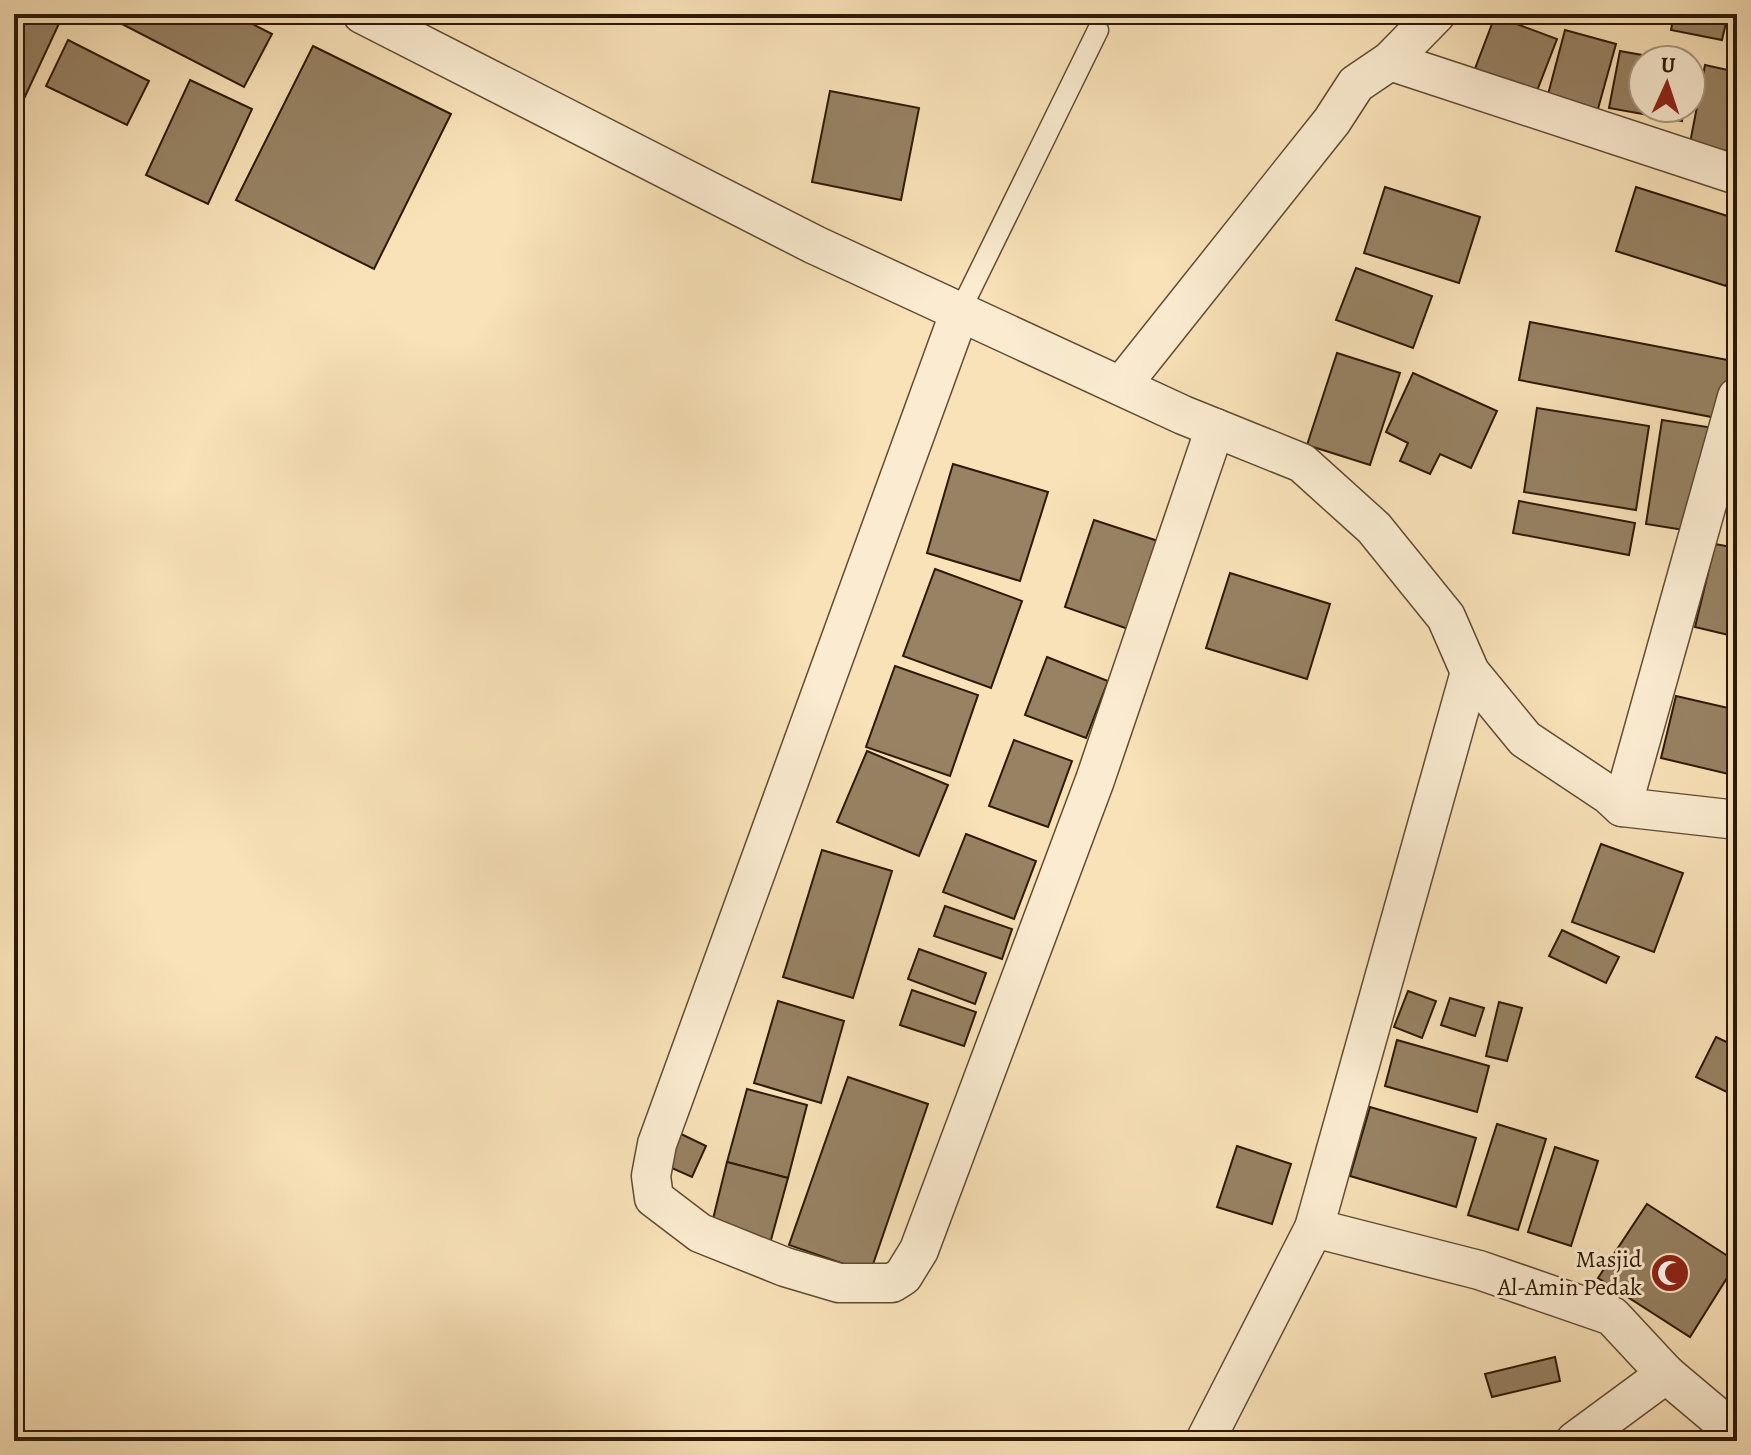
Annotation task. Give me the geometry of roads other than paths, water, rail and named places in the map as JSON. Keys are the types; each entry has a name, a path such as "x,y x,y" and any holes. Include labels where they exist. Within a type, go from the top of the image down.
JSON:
{"street":[{"path":"362,14 815,245 1121,386 1302,463 1374,528 1446,617 1470,672 1525,739 1622,807 1737,820"},
{"path":"1121,386 1332,121 1356,84 1390,61 1436,14"},
{"path":"1390,61 1737,175"},
{"path":"960,311 657,1144 651,1176 654,1198 700,1233 785,1267 839,1283 892,1283 903,1276 919,1250 1095,780 1215,428"},
{"path":"1622,807 1737,397"},
{"path":"1205,1441 1314,1228 1470,672"},
{"path":"1314,1228 1479,1270 1612,1316 1666,1374 1717,1417 1737,1425"},
{"path":"1575,1441 1666,1374"}],"lane":[{"path":"960,311 1098,30"}],"place":[{"name":"Masjid Al-Amin Pedak","path":"1670,1273"}]}
